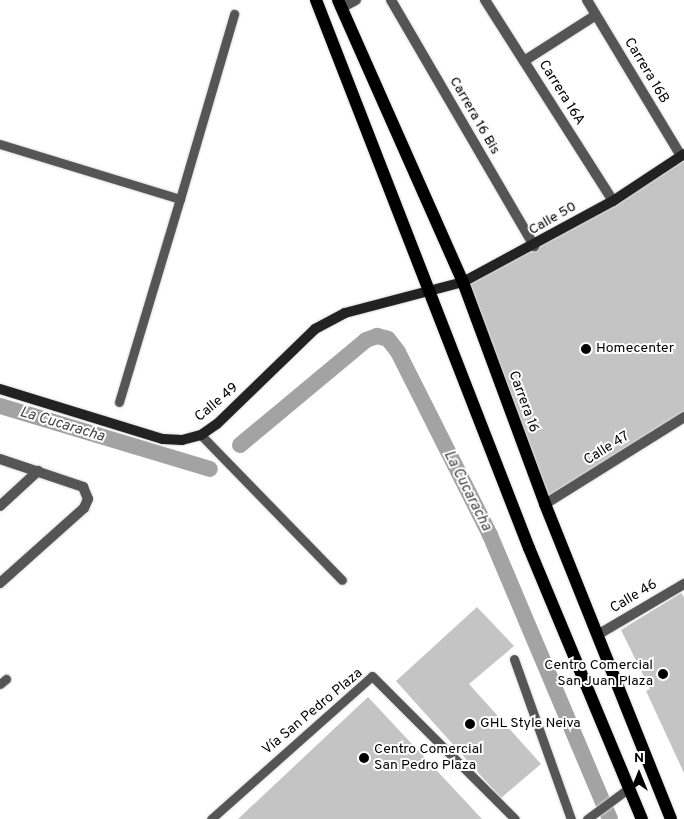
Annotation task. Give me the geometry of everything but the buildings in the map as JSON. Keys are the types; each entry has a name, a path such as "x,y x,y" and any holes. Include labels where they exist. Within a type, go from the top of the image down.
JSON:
{"main road":[{"path":"316,0 428,293 529,548 642,819"},
{"name":"Carrera 16","path":"339,4 463,282 545,504 599,634 671,819"}],"street":[{"path":"339,4 356,0"},
{"name":"Carrera 16 Bis","path":"391,0 534,246"},
{"name":"Carrera 16A","path":"485,0 612,201"},
{"name":"Carrera 16B","path":"587,0 683,155"},
{"path":"524,61 596,15"},
{"name":"Calle 50","path":"428,293 463,282 534,246 612,201 683,155"},
{"name":"Calle 49","path":"0,389 163,439 182,440 201,435 217,424 315,329 345,313 428,293"},
{"name":"Calle 47","path":"545,504 684,417"},
{"path":"0,459 84,487 88,499 84,508 0,583"},
{"path":"0,506 38,471"},
{"name":"Calle 46","path":"599,634 684,584"}],"lane":[{"path":"119,402 234,14"},
{"path":"0,144 180,199"},
{"path":"201,435 342,580"},
{"path":"514,659 571,819"},
{"name":"Vía San Pedro Plaza","path":"211,819 372,676 515,819"},
{"path":"587,819 629,788"}],"waterway":[{"name":"La Cucaracha","path":"240,445 366,340 377,336 388,339 398,352 490,535 610,819"},
{"name":"La Cucaracha","path":"0,406 210,469"}],"place":[{"name":"Homecenter","path":"586,349"},
{"name":"Centro Comercial San Juan Plaza","path":"663,674"},
{"name":"GHL Style Neiva","path":"470,724"},
{"name":"Centro Comercial San Pedro Plaza","path":"364,758"}]}
